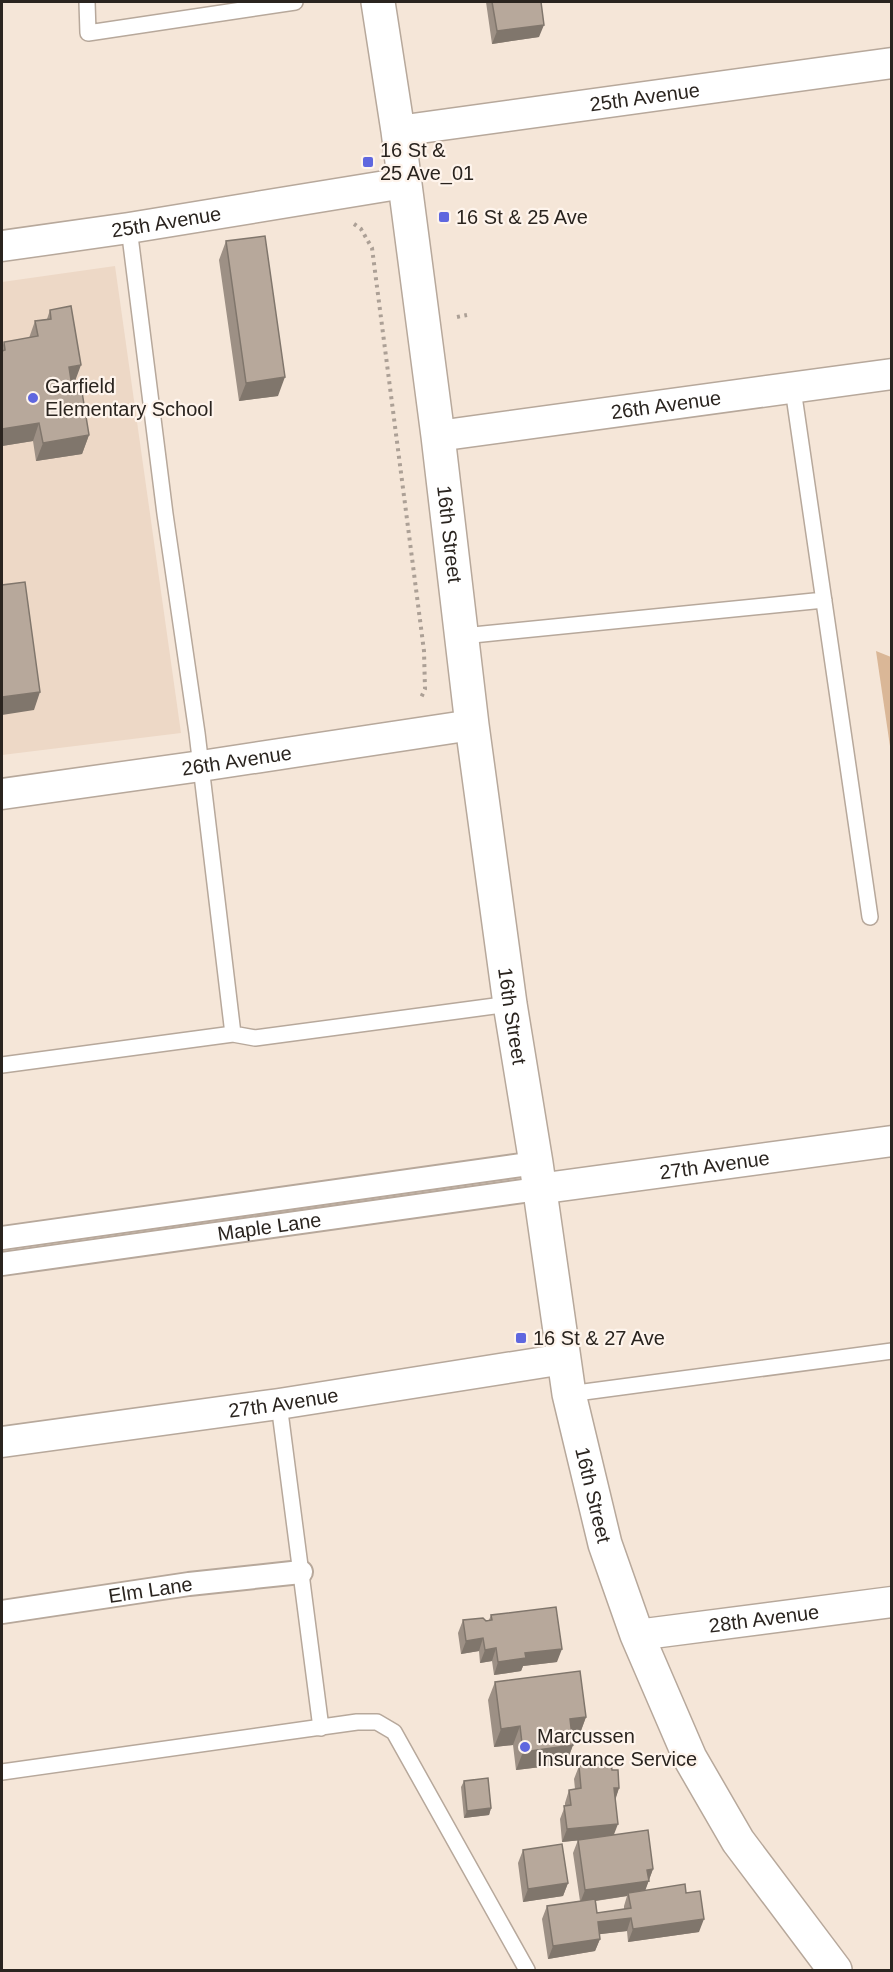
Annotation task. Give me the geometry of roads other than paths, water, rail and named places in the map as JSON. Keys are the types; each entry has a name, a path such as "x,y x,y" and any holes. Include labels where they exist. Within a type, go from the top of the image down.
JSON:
{"street":[{"name":"16th Street","path":"378,2 398,131 463,636 472,726 510,1004 569,1394 604,1544 637,1635 690,1758 738,1841 835,1971"},
{"name":"25th Avenue","path":"398,131 891,63"},
{"name":"25th Avenue","path":"2,246 129,228 404,183"},
{"name":"26th Avenue","path":"438,436 891,374"},
{"name":"26th Avenue","path":"2,794 472,726"},
{"name":"27th Avenue","path":"537,1176 891,1141"},
{"name":"Maple Lane","path":"2,1238 537,1176"},
{"name":"Maple Lane","path":"2,1264 537,1176"},
{"name":"27th Avenue","path":"2,1442 279,1404 564,1359"},
{"name":"Elm Lane","path":"2,1612 189,1584 301,1572"},
{"name":"28th Avenue","path":"637,1635 891,1602"}],"lane":[{"path":"87,2 88,33 295,2"},
{"path":"129,228 165,514 201,766 232,1034"},
{"path":"793,389 870,917"},
{"path":"463,636 824,600"},
{"path":"2,1065 232,1034 255,1038 510,1004"},
{"path":"569,1394 891,1351"},
{"path":"279,1404 321,1728"},
{"path":"2,1772 357,1722 377,1722 394,1732 527,1971"}],"place":[{"name":"16 St & 25 Ave_01","path":"368,162"},
{"name":"16 St & 25 Ave","path":"444,217"},
{"name":"Garfield Elementary School","path":"33,398"},
{"name":"16 St & 27 Ave","path":"521,1338"},
{"name":"Marcussen Insurance Service","path":"525,1747"}]}
